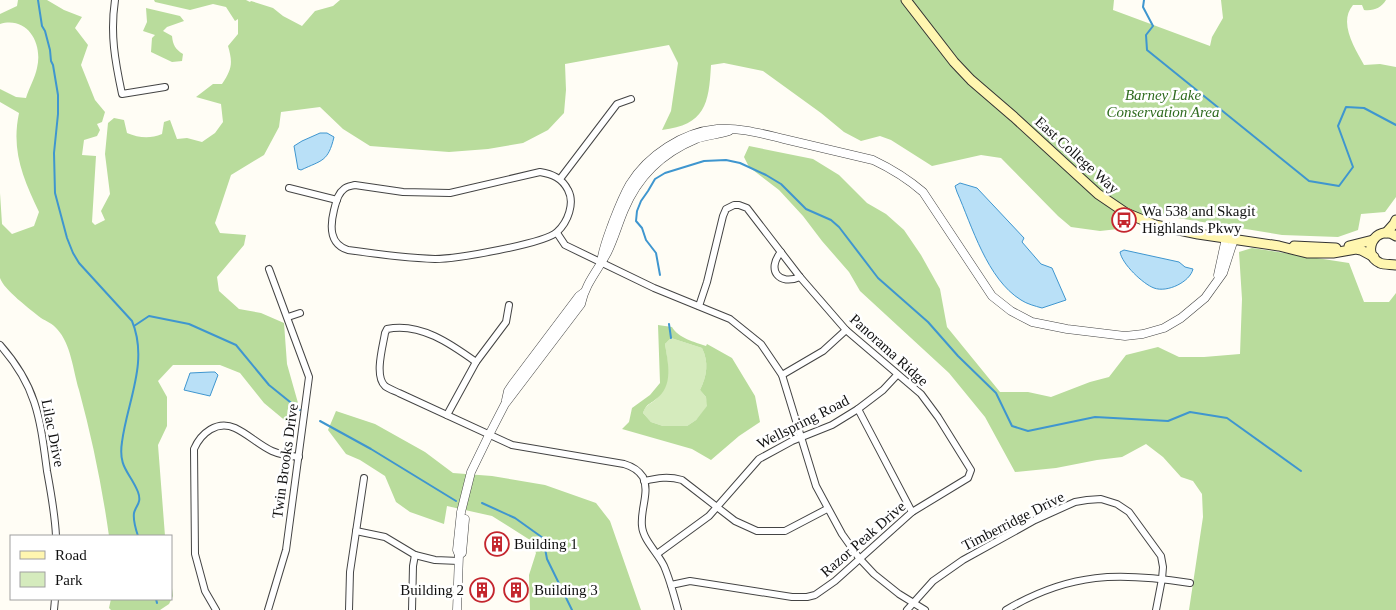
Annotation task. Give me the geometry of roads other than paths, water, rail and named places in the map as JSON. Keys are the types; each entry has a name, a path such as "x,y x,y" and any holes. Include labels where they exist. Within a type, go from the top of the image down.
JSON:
{"main road":[{"name":"East College Way","path":"906,0 954,62 971,80 1014,116 1113,206 1155,225 1198,234 1279,246"},
{"path":"1279,246 1331,248 1356,245 1373,240 1378,235 1386,232 1396,220"},
{"path":"1386,232 1396,236"},
{"path":"1373,240 1371,249 1374,257"},
{"path":"1279,246 1307,253 1321,254 1361,250 1381,263 1394,263"}],"street":[{"path":"115,0 113,15 114,52 122,94 165,87"},
{"path":"560,179 617,104 632,100"},
{"path":"462,610 458,593 459,558 462,553 474,468 505,404 508,390 583,293 607,253 630,196 650,168 683,145 698,138 731,130 757,133 873,160 898,173 923,192 982,283 992,296 1011,311 1032,322 1112,336 1143,334 1164,328 1181,318 1205,298 1223,273 1230,239"},
{"path":"533,173 549,174 560,179 571,198 566,220 557,233 462,258 419,258 341,248 334,240 331,232 331,223 337,200 344,189 355,185 426,194 450,193 533,173"},
{"path":"289,188 337,200"},
{"name":"Panorama Ridge","path":"699,306 707,282 723,216 730,206 739,205 747,208 800,277 846,330 921,394 938,416 971,470"},
{"path":"557,233 565,245 654,288 730,319 751,334 768,353 782,375 816,486 842,534 859,558 874,574 899,594 925,610"},
{"path":"781,252 774,265 778,276 784,280 791,281 800,277"},
{"name":"Twin Brooks Drive","path":"268,610 286,550 309,377 269,270"},
{"path":"447,415 476,362 506,322 510,305"},
{"path":"288,317 300,313"},
{"path":"476,362 434,335 420,331 387,329 379,367 380,378 385,386 512,446 631,466 642,475 646,489 643,531 664,566 678,610"},
{"path":"782,375 823,351 846,330"},
{"name":"Lilac Drive","path":"0,345 23,374 36,406 56,522 56,535"},
{"name":"Wellspring Road","path":"657,554 709,516 758,459 801,437 832,425 858,409 883,390 897,375"},
{"path":"858,409 912,512"},
{"path":"216,610 205,590 195,554 194,449 198,440 208,430 223,426 233,427 271,450 284,455 299,457"},
{"name":"Razor Peak Drive","path":"671,585 690,581 792,597 816,595 835,581 912,512 968,478 971,470"},
{"path":"644,481 664,477 682,480 735,521 757,530 768,532 785,531 827,509"},
{"path":"349,610 350,572 364,478"},
{"name":"Timberridge Drive","path":"907,610 932,581 963,560 1035,520 1075,502 1101,499 1117,504 1128,512 1161,556 1163,567 1162,579 1156,610"},
{"path":"356,531 385,537 415,555 435,560 459,558"},
{"path":"412,610 412,566 415,555"},
{"path":"1006,610 1021,601 1054,587 1082,580 1113,576 1141,576 1190,583"},
{"path":"456,610 458,593"}],"water":[{"path":"320,133 327,133 334,137 326,156 319,162 301,170 298,169 294,146"},
{"path":"960,183 977,188 1024,238 1022,242 1041,264 1052,268 1066,300 1042,308 1023,301 1009,291 990,266 975,236 955,186"},
{"path":"1124,250 1179,262 1185,267 1193,269 1183,282 1171,288 1154,288 1144,282 1129,268 1120,252"},
{"path":"215,372 218,375 210,396 184,390 190,373"}],"waterway":[{"path":"38,0 58,95 54,153 55,193 67,238 79,263 132,321 137,336 138,367 121,451 123,464 139,496 134,516 138,535"},
{"path":"1144,0 1143,7 1153,26 1146,35 1147,50 1309,181 1339,186 1353,167 1338,126 1346,107 1364,108 1396,125"},
{"path":"660,275 656,253 646,240 642,228 636,221 641,201 655,179 665,173 704,161 726,160 740,163 781,184 806,209 831,220 839,227 878,278 928,322 958,356 996,393 1012,426 1028,431 1095,417 1168,421 1190,412 1227,418 1301,471"},
{"path":"134,326 149,316 189,324 236,345 269,385 300,410"},
{"path":"669,324 671,338"},
{"path":"320,421 371,449 456,501"},
{"path":"482,503 515,518 543,538 547,559 572,610"}],"place":[{"name":"Wa 538 and Skagit Highlands Pkwy","path":"1124,220"},
{"name":"Building 1","path":"497,544"},
{"name":"Building 2","path":"482,590"},
{"name":"Building 3","path":"516,590"}],"park label":[{"name":"Barney Lake Conservation Area","path":"1163,104"}]}
